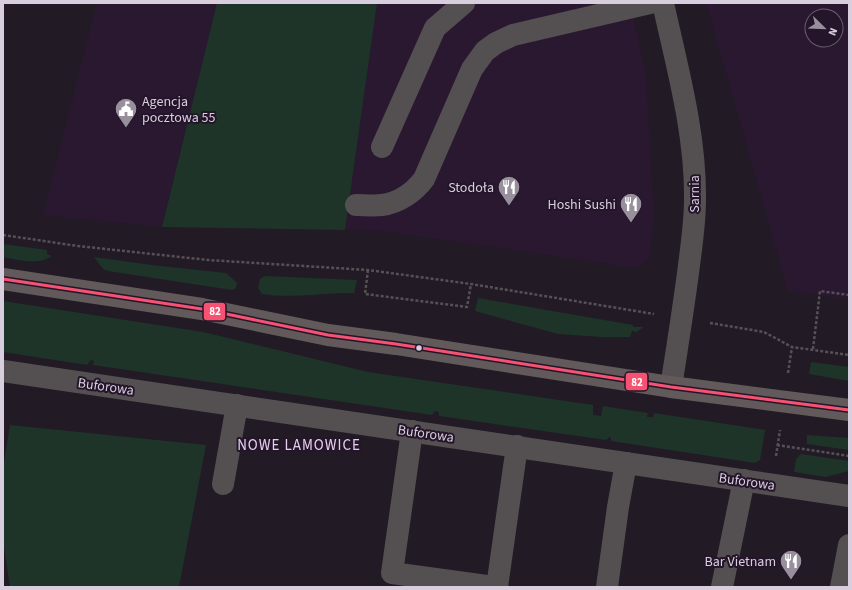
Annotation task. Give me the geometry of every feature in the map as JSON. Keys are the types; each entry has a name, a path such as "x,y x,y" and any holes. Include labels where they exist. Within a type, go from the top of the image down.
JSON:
{"main road":[{"path":"3,279 202,309 328,335 396,344 671,387 849,410"}],"street":[{"path":"382,147 435,28 464,3"},
{"path":"356,205 382,205 402,198 416,190 424,179 472,69 485,51 496,43 513,35 650,3"},
{"name":"Sarnia","path":"663,3 684,98 693,160 695,200 682,318 671,387"},
{"name":"Buforowa","path":"3,371 849,496"},
{"path":"223,484 236,405"},
{"path":"412,431 392,572 409,581 496,587 517,446"},
{"path":"607,587 618,507 626,463"},
{"path":"722,587 744,480"},
{"path":"841,587 849,545"}],"path":[{"path":"3,235 78,246 201,259 368,270 471,284 656,315"},
{"path":"368,270 365,294 467,307 471,284"},
{"path":"813,349 820,291 849,295"},
{"path":"653,314 654,306"},
{"path":"714,324 764,332 792,347 849,355"},
{"path":"788,375 792,347"},
{"path":"778,445 849,456"}],"shaded area":[{"path":"97,3 217,3 162,227 43,215"},
{"path":"377,3 630,3 646,73 654,219 649,260 637,268 382,231 345,230"},
{"path":"706,3 849,3 849,300 788,291"}],"green space":[{"path":"217,3 377,3 345,230 162,227"},
{"path":"3,244 47,250 47,254 52,256 34,262 3,257"},
{"path":"94,257 226,273 237,283 236,288 232,290 108,271 103,269"},
{"path":"265,276 357,280 354,293 285,296 262,294 258,288 260,279"},
{"path":"478,298 633,325 633,327 644,327 635,333 635,331 632,331 630,337 558,334 475,311"},
{"path":"3,301 203,332 368,372 593,405 593,415 601,416 603,406 648,413 647,417 653,417 654,413 765,430 760,460 755,463 611,441 611,438 609,437 606,440 439,416 439,412 435,411 432,415 93,365 94,361 91,360 87,365 3,352"},
{"path":"811,362 849,367 849,381 809,374"},
{"path":"10,425 206,445 179,587 10,587 3,540 3,468"},
{"path":"807,435 849,438 849,450 807,444"},
{"path":"801,454 849,461 849,471 826,477 794,472 796,459"}],"transit line":[{"name":"82","path":"3,279 202,309 328,335 396,344 671,387 849,410"}],"place":[{"name":"Agencja pocztowa 55","path":"126,128"},
{"name":"Stodoła","path":"509,206"},
{"name":"Hoshi Sushi","path":"631,224"},
{"name":"Bar Vietnam","path":"791,580"}],"district":[{"name":"NOWE LAMOWICE","path":"299,445"}]}
